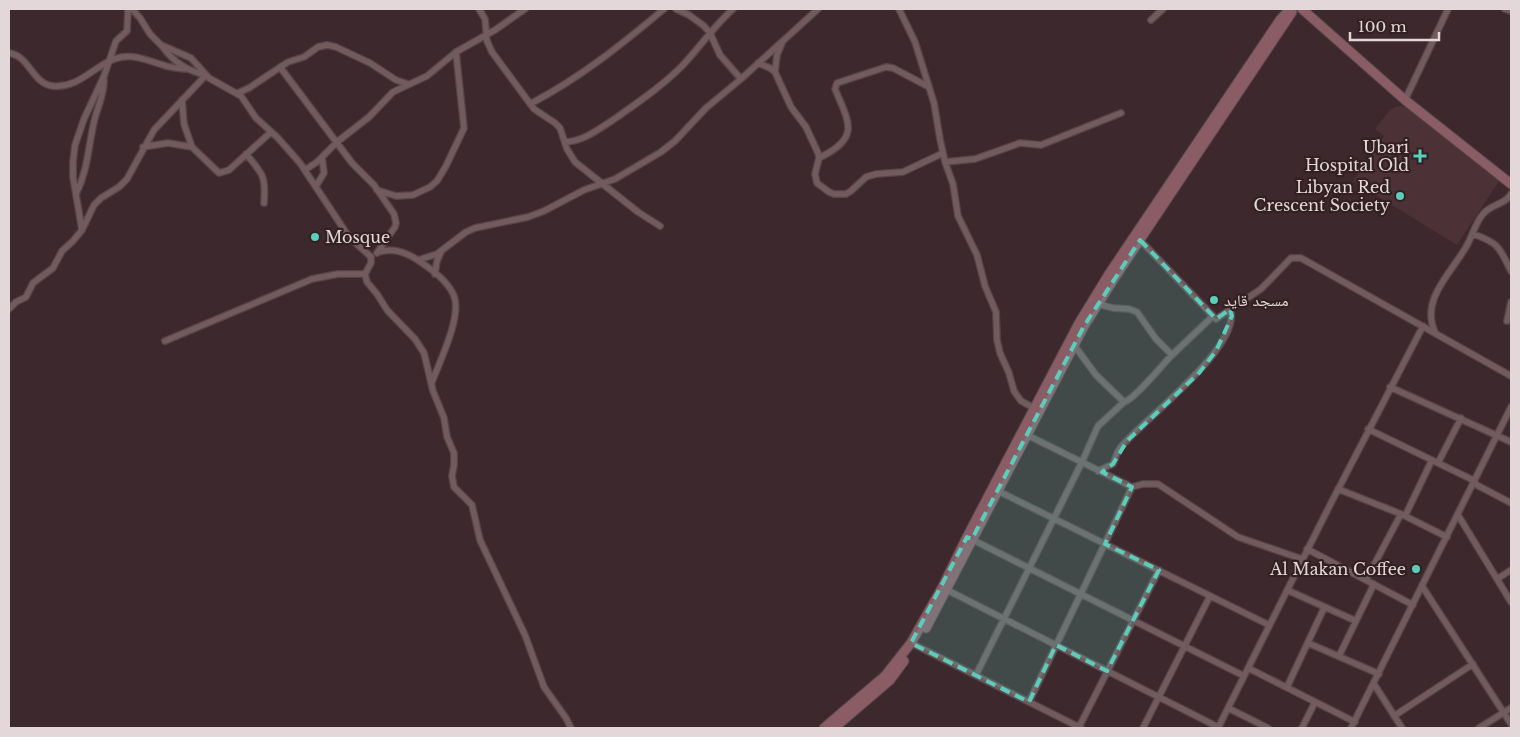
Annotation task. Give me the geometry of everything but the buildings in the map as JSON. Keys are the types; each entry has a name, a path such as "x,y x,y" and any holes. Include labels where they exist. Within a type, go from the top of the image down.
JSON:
{"street":[{"path":"82,230 73,169 75,145 80,128 104,76 116,41 127,31 128,9"},
{"path":"132,9 150,34 161,44 172,59 188,69 206,75"},
{"path":"480,9 485,19 489,47 492,52 530,104 539,113 555,123 563,135 567,149 575,162 638,212 660,226"},
{"path":"305,170 369,117 393,92 431,73 456,52 487,35 525,9"},
{"path":"530,104 555,91 594,66 664,9"},
{"path":"676,9 696,20 710,33 720,55 741,79"},
{"path":"565,142 585,138 647,96 681,67 733,9"},
{"path":"418,260 431,257 466,232 475,228 536,215 584,190 615,179 661,152 681,135 706,108 818,9"},
{"path":"899,9 915,42 934,103 943,153 952,184 958,216 978,255 985,286 996,312 998,347 1009,373 1012,386 1021,401 1034,408"},
{"path":"1151,20 1163,9"},
{"path":"834,728 890,680 914,644 947,590 969,538 998,491 1074,345 1098,304 1286,23 1292,9"},
{"path":"824,728 885,676 914,644 1079,323 1274,28 1292,9"},
{"path":"1302,9 1405,100 1511,184"},
{"path":"1405,100 1448,9"},
{"path":"1504,9 1511,11"},
{"path":"1286,23 1297,17 1310,16"},
{"path":"775,72 777,55 784,40"},
{"path":"161,44 191,58 212,81 238,93 256,118 286,146 305,170 349,237 370,257 370,263 365,274 367,282 387,310 420,346 427,361 432,384 444,418 447,437 454,453 452,476 454,486 472,505 480,540 525,635 544,687 571,728"},
{"path":"238,93 249,88 288,62 304,57 318,47 331,45 370,62 396,80 408,84"},
{"path":"377,190 396,196 413,196 430,188 437,181 446,166 464,128 456,52"},
{"path":"9,53 17,55 22,59 44,84 55,86 79,80 109,62 122,57 137,57 172,68 188,69"},
{"path":"758,63 775,72 791,107 806,127 819,158 815,174 817,183 828,192 840,194 851,191 866,177 876,174 903,172 943,153"},
{"path":"280,67 356,168 370,180 394,214 396,223 391,234 377,253"},
{"path":"819,158 840,144 849,130 848,119 835,89 836,82 886,67 893,68 929,87"},
{"path":"9,309 16,302 26,297 33,284 50,271 62,251 82,230 94,205 101,198 119,187 131,174 143,147 159,124 206,75"},
{"path":"76,194 88,163 94,121 104,91 104,76"},
{"path":"182,100 184,124 192,147 219,173 226,172 271,132"},
{"path":"945,162 975,159 1020,143 1042,145 1121,112"},
{"path":"143,147 168,142 192,147"},
{"path":"246,154 263,176 265,185 264,203"},
{"path":"316,186 324,173 322,157"},
{"path":"1435,332 1430,318 1432,302 1442,283 1466,247 1485,211 1496,204 1509,202 1511,194"},
{"path":"1473,234 1496,244 1511,271"},
{"path":"1140,240 1216,319 1261,289 1291,258 1301,258 1511,376"},
{"path":"370,257 377,253 392,250 418,260 452,291 456,306 454,322 432,384"},
{"path":"435,274 437,261 442,250"},
{"path":"165,341 312,279 338,274 365,274"},
{"path":"1506,321 1511,302"},
{"path":"1098,304 1137,312 1156,339 1172,355"},
{"path":"1098,471 1113,464 1123,444 1199,373 1216,351 1230,327 1232,316 1230,309"},
{"path":"976,675 1098,426 1143,387 1172,355 1213,316"},
{"path":"947,590 1218,728 1368,429 1423,326"},
{"path":"1074,345 1096,375 1124,402"},
{"path":"1390,386 1511,442"},
{"path":"1352,728 1511,407"},
{"path":"1438,463 1461,418"},
{"path":"1368,429 1438,463 1511,503"},
{"path":"1027,435 1132,487 1142,484 1158,484 1238,537 1302,559"},
{"path":"1366,580 1432,460"},
{"path":"1028,702 1132,487"},
{"path":"1338,488 1402,515 1447,537"},
{"path":"998,491 1269,625"},
{"path":"1458,515 1511,602"},
{"path":"969,538 1244,676"},
{"path":"1308,549 1413,605"},
{"path":"914,644 1080,728 1158,570"},
{"path":"1497,579 1511,570"},
{"path":"1339,656 1374,584"},
{"path":"1422,586 1511,724"},
{"path":"1287,590 1356,622"},
{"path":"1143,728 1210,596"},
{"path":"1287,688 1324,608"},
{"path":"1308,643 1379,674"},
{"path":"1394,716 1473,664"},
{"path":"1248,668 1355,722"},
{"path":"1374,684 1402,728"},
{"path":"1302,728 1315,702"},
{"path":"1228,708 1268,728"},
{"path":"1479,728 1511,708"}],"highlighted area":[{"path":"1140,240 1216,319 1230,309 1232,316 1216,351 1199,373 1127,441 1113,464 1102,472 1132,487 1105,544 1159,570 1107,671 1056,645 1029,702 911,643 967,537 972,539 1084,326"}],"shaded area":[{"name":"Ubari Hospital Old","path":"1401,106 1408,108 1499,177 1499,181 1457,245 1353,181 1384,136 1375,129 1390,110"}],"place":[{"name":"Ubari Hospital Old","path":"1420,156"},
{"name":"Libyan Red Crescent Society","path":"1400,196"},
{"name":"Mosque","path":"315,237"},
{"name":"مسجد قايد","path":"1214,300"},
{"name":"Al Makan Coffee","path":"1416,569"}]}
